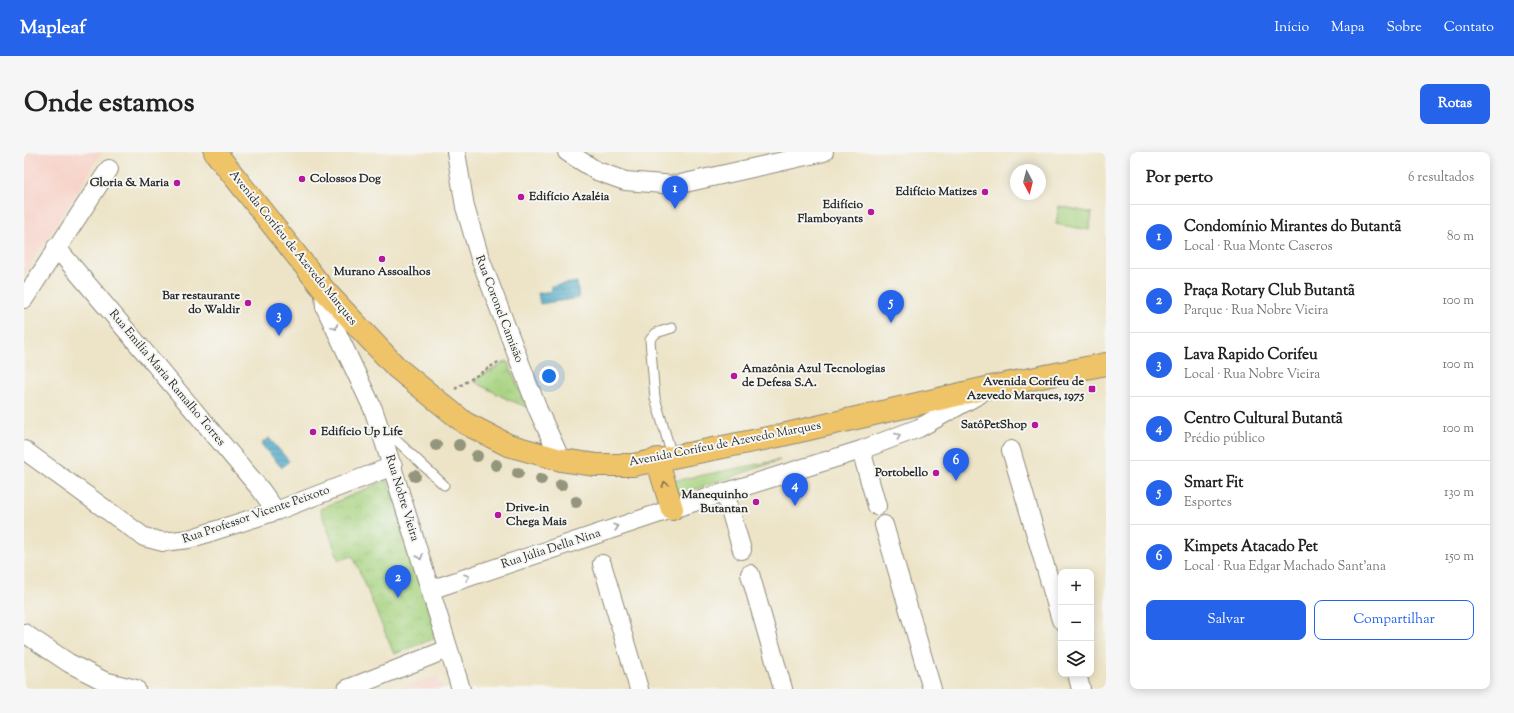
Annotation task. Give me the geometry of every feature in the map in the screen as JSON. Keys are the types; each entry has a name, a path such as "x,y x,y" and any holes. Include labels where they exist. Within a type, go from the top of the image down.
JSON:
{"main road":[{"name":"Avenida Corifeu de Azevedo Marques","path":"213,154 324,290 398,368 465,422 508,444 561,460 596,465 633,465 778,436 992,387 1106,364"},
{"path":"665,458 672,509"}],"street":[{"name":"Rua Coronel Camisão","path":"456,152 465,207 480,258 538,410 561,460"},
{"path":"567,152 597,170 625,180 676,185 824,152"},
{"path":"24,299 108,168"},
{"name":"Rua Emilia Maria Ramalho Torres","path":"56,247 261,490 276,511"},
{"name":"Rua Nobre Vieira","path":"324,290 325,307 374,409 393,466 461,689"},
{"name":"Avenida Corifeu de Azevedo Marques","path":"672,509 861,450 919,428 992,387"},
{"name":"Rua Professor Vicente Peixoto","path":"24,450 144,537 153,540 172,542 189,539 276,511 393,466"},
{"path":"861,450 878,506"},
{"path":"1011,450 1058,610"},
{"path":"725,493 742,550"},
{"name":"Rua Júlia Della Nina","path":"430,590 672,509"},
{"path":"884,525 932,689"},
{"path":"602,564 639,689"},
{"path":"750,574 783,689"},
{"path":"24,633 69,663 104,681 136,689"},
{"path":"348,689 448,649"},
{"path":"1078,677 1081,689"}],"lane":[{"path":"665,458 655,398 650,340 656,334 672,328"},
{"path":"384,441 396,440 444,486"}],"path":[{"path":"436,400 515,351"}],"shaded area":[{"path":"24,152 102,152 24,275"},
{"path":"438,676 442,689 399,689 399,688"}],"green space":[{"path":"1059,206 1092,213 1089,230 1056,224"},
{"path":"507,361 527,407 507,399 473,381"},
{"path":"780,460 676,496 673,481"},
{"path":"387,480 438,637 394,654 353,556 339,560 320,509"}],"water":[{"path":"577,282 579,298 540,304 538,293 552,291 551,286"},
{"path":"269,438 289,461 282,468 261,444"}],"place":[{"name":"Colossos Dog","path":"302,179"},
{"name":"Gloria & Maria","path":"177,183"},
{"name":"Edifício Matizes","path":"985,192"},
{"name":"Edifício Azaléia","path":"521,197"},
{"name":"Condomínio Mirantes do Butantã","path":"675,209"},
{"name":"Edifício Flamboyants","path":"871,212"},
{"name":"Murano Assoalhos","path":"382,259"},
{"name":"Bar restaurante do Waldir","path":"248,303"},
{"name":"Smart Fit","path":"891,323"},
{"name":"Lava Rapido Corifeu","path":"279,336"},
{"name":"Amazônia Azul Tecnologias de Defesa S.A.","path":"734,376"},
{"name":"Avenida Corifeu de Azevedo Marques, 1975","path":"1092,389"},
{"name":"SatôPetShop","path":"1035,425"},
{"name":"Edifício Up Life","path":"313,432"},
{"name":"Portobello","path":"936,473"},
{"name":"Kimpets Atacado Pet","path":"956,481"},
{"name":"Manequinho Butantan","path":"756,502"},
{"name":"Centro Cultural Butantã","path":"795,506"},
{"name":"Drive-in Chega Mais","path":"498,515"},
{"name":"Praça Rotary Club Butantã","path":"398,598"}]}
